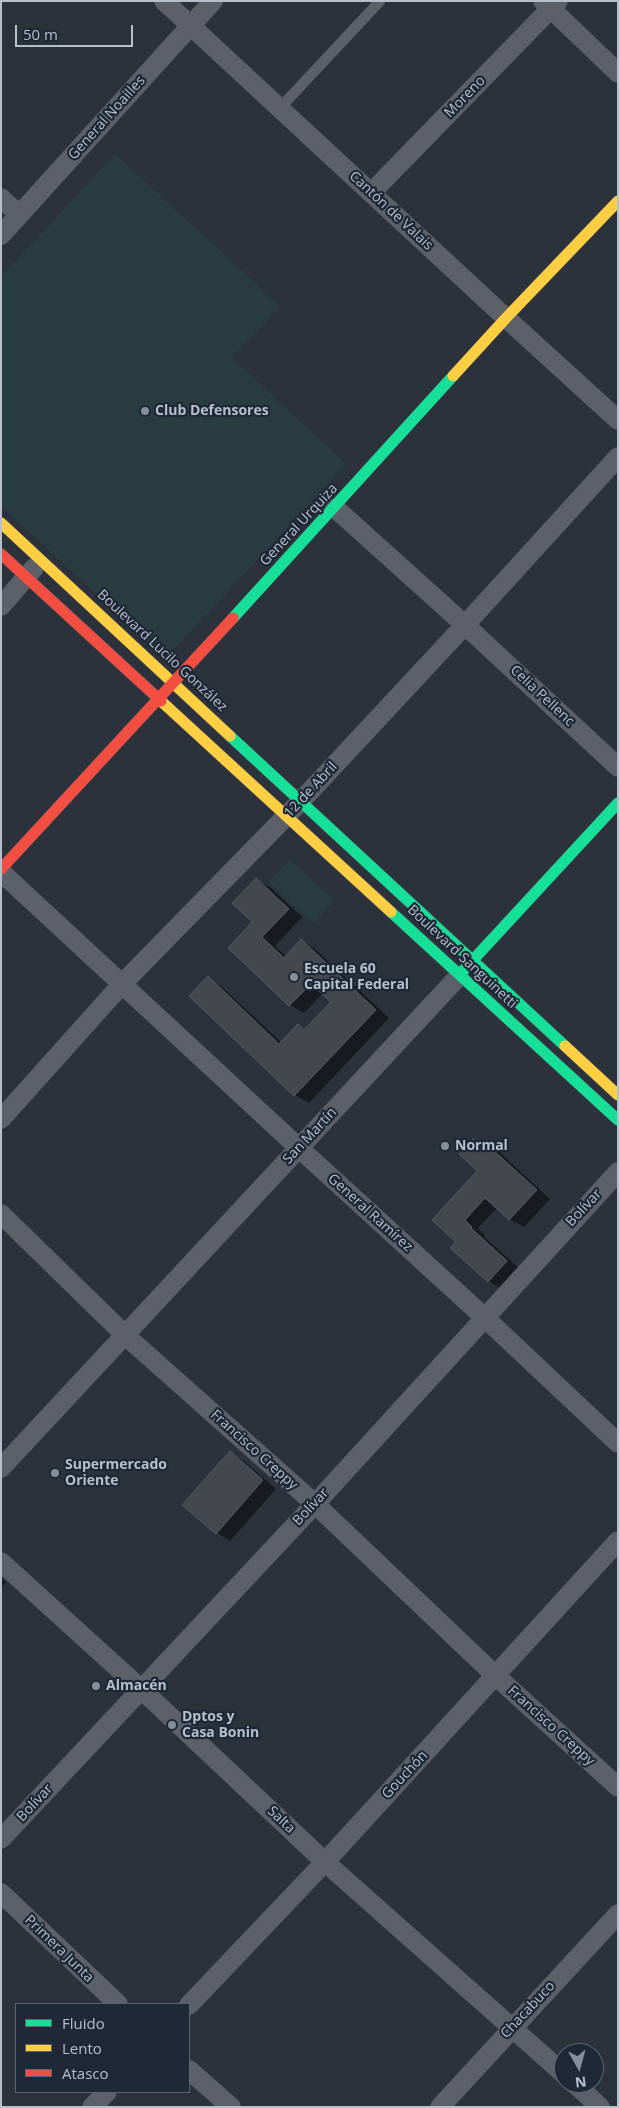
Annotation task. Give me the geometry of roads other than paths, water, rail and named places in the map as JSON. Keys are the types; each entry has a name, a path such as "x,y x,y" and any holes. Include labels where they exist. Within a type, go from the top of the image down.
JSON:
{"main road":[{"name":"General Urquiza","path":"1,871 158,698 335,508 506,318 618,201"},
{"name":"Boulevard Lucilo González","path":"1,523 302,801"},
{"path":"1,554 287,816"},
{"name":"Boulevard Sanguinetti","path":"302,801 618,1095"},
{"name":"San Martín","path":"459,976 618,803"},
{"name":"Boulevard Sanguinetti","path":"287,816 618,1120"}],"street":[{"name":"Cantón de Valais","path":"164,1 618,420"},
{"name":"General Noailles","path":"1,235 213,1"},
{"path":"551,4 618,73"},
{"name":"Moreno","path":"372,192 551,4"},
{"path":"1,198 20,215"},
{"name":"12 de Abril","path":"1,1120 122,984 302,801 618,456"},
{"name":"Celia Pellenc","path":"335,508 618,767"},
{"path":"1,606 41,560"},
{"name":"General Ramírez","path":"1,871 618,1443"},
{"name":"San Martín","path":"1,1468 126,1336 459,976"},
{"name":"Bolívar","path":"1,1839 315,1504 618,1172"},
{"name":"Francisco Creppy","path":"1,1214 126,1336 315,1504 496,1676 618,1787"},
{"name":"Gouchón","path":"190,2005 325,1862 618,1541"},
{"name":"Salta","path":"1,1562 141,1689 325,1862 554,2065"},
{"name":"Primera Junta","path":"1,1894 117,2003"},
{"name":"Chacabuco","path":"440,2107 618,1914"},
{"path":"190,2071 231,2107"},
{"path":"92,2107 106,2093"},
{"path":"585,2093 600,2107"}],"lane":[{"path":"280,108 380,1"}],"place":[{"name":"Club Defensores","path":"145,411"},
{"name":"Escuela 60 Capital Federal","path":"294,977"},
{"name":"Normal","path":"445,1146"},
{"name":"Supermercado Oriente","path":"55,1473"},
{"name":"Almacén","path":"96,1686"},
{"name":"Dptos y Casa Bonin","path":"172,1725"}]}
